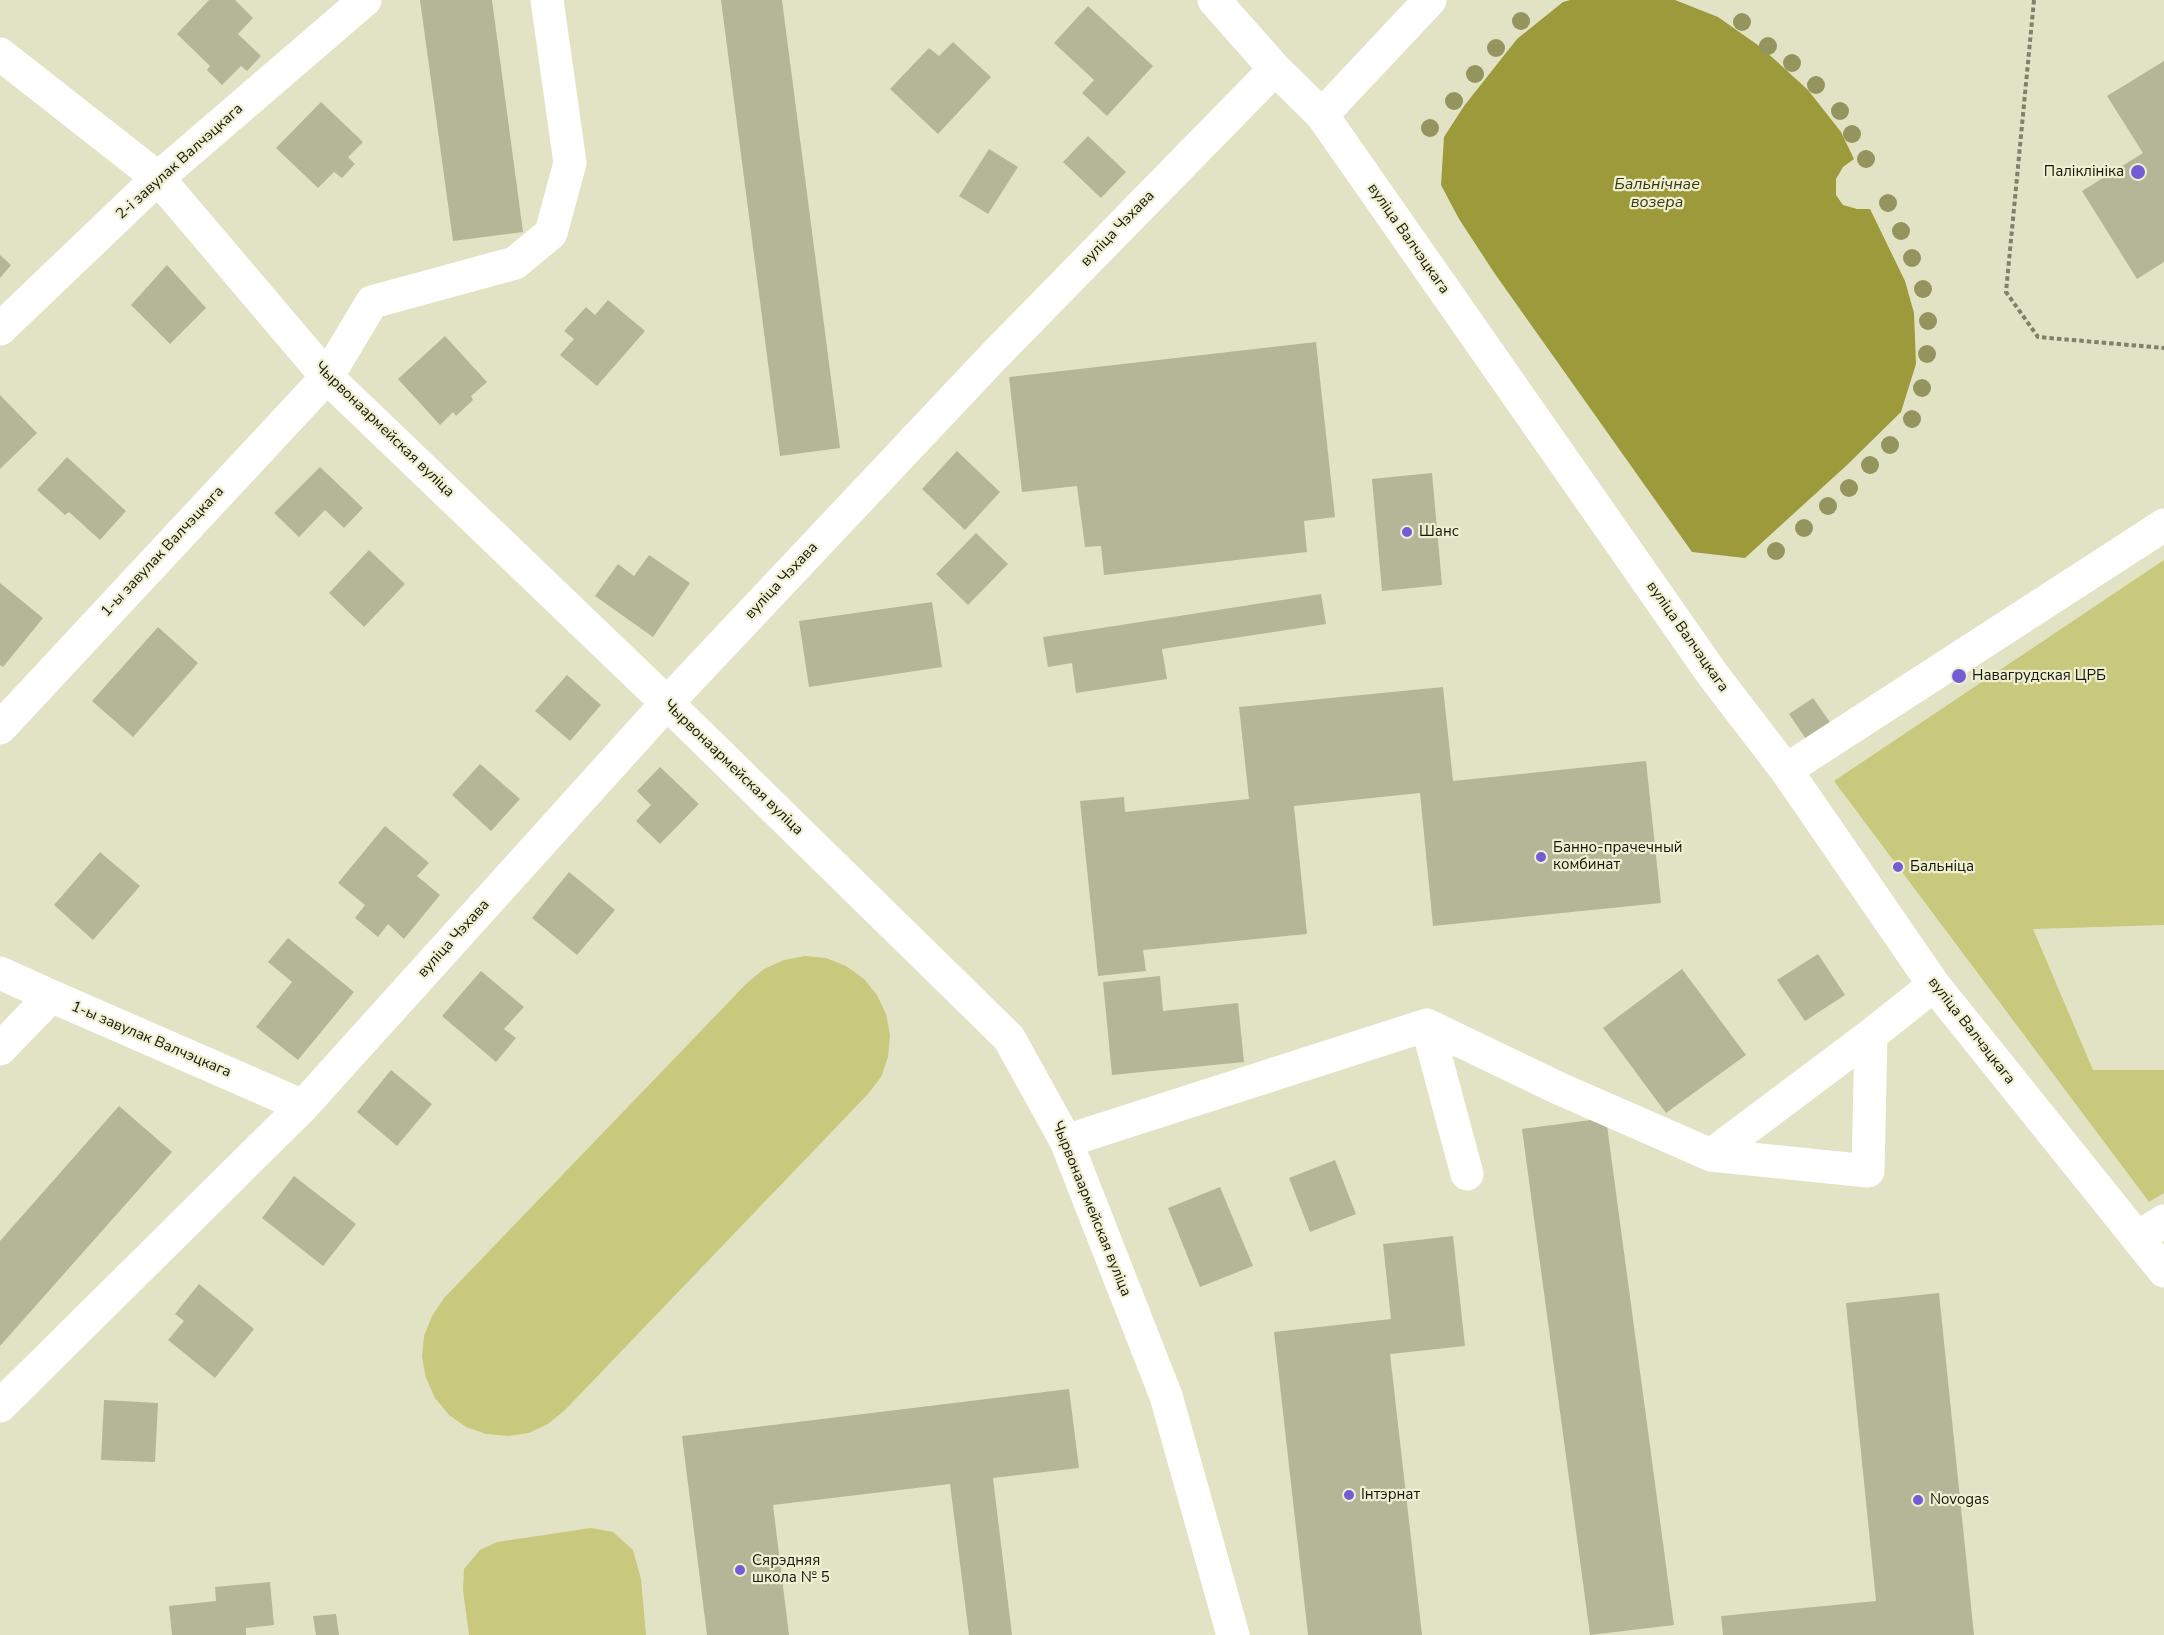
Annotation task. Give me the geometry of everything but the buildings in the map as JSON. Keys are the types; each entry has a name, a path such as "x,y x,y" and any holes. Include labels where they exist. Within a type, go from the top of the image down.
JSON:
{"street":[{"name":"2-і завулак Валчэцкага","path":"0,329 158,178 365,0"},
{"name":"1-ы завулак Валчэцкага","path":"0,728 327,377 372,302 515,263 551,233 570,163 548,0"},
{"name":"вуліца Валчэцкага","path":"1215,0 1275,69 1322,115 1713,675 1786,770 1934,985 2151,1230 2164,1271"},
{"path":"1322,115 1430,0"},
{"name":"Чырвонаармейская вуліца","path":"0,54 158,178 327,377 667,703 1009,1038 1066,1141 1167,1396 1233,1635"},
{"name":"вуліца Чэхава","path":"0,1406 303,1106 667,703 993,357 1275,69"},
{"path":"1786,770 2164,525"},
{"name":"1-ы завулак Валчэцкага","path":"0,973 303,1106"},
{"path":"1711,1155 1934,985"},
{"path":"0,1049 51,996"},
{"path":"1066,1141 1427,1025 1557,1088 1711,1155 1868,1171 1871,1035"},
{"path":"1427,1025 1467,1174"}],"path":[{"path":"2034,0 2006,292 2038,337 2164,348"}],"green space":[{"path":"2164,560 2164,925 2033,929 2093,1070 2164,1070 2164,1193 2149,1202 1834,781"},
{"path":"805,956 826,958 846,966 864,979 877,995 886,1014 890,1035 888,1057 881,1077 868,1094 565,1410 548,1424 529,1433 508,1436 486,1434 466,1427 449,1415 435,1398 426,1378 422,1357 424,1336 432,1316 444,1298 747,983 764,969 784,960"},
{"path":"591,1528 613,1532 633,1550 641,1579 646,1635 469,1635 463,1590 464,1569 480,1550 497,1542"}],"water":[{"name":"Бальнічнае возера","path":"1570,0 1675,0 1718,17 1762,48 1808,90 1841,132 1854,159 1843,167 1836,179 1836,195 1843,205 1857,209 1870,209 1905,281 1914,313 1916,364 1901,412 1745,558 1692,552 1495,274 1459,219 1441,185 1444,137 1464,106 1517,39 1563,2"}],"place":[{"name":"Паліклініка","path":"2138,172"},
{"name":"Шанс","path":"1407,532"},
{"name":"Навагрудская ЦРБ","path":"1959,676"},
{"name":"Банно-прачечный комбинат","path":"1541,857"},
{"name":"Бальніца","path":"1898,867"},
{"name":"Інтэрнат","path":"1349,1495"},
{"name":"Novogas","path":"1918,1500"},
{"name":"Сярэдняя школа № 5","path":"740,1570"}]}
